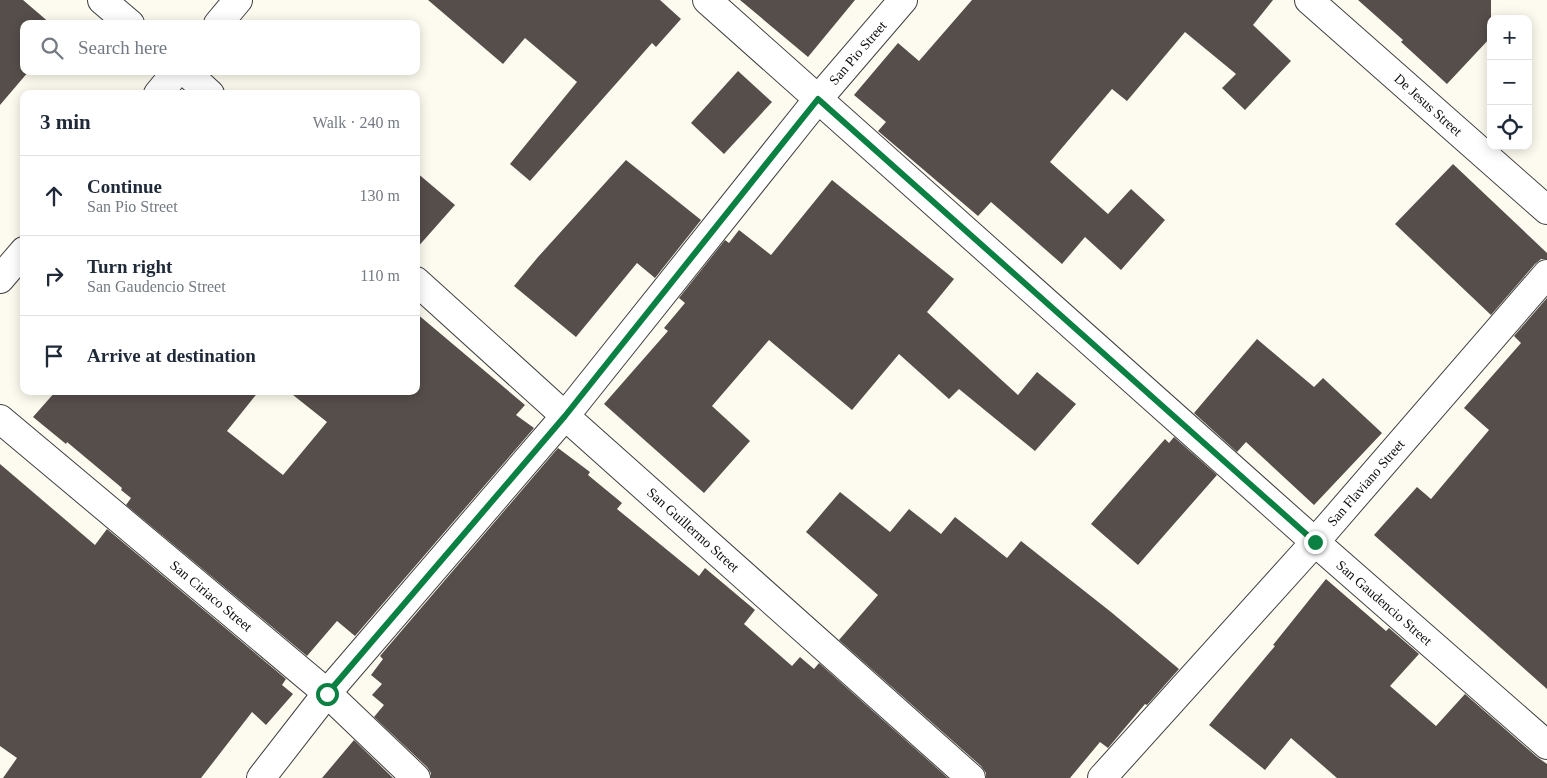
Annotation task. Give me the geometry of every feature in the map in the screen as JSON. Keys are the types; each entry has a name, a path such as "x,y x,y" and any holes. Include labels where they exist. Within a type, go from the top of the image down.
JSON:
{"street":[{"path":"102,0 125,20"},
{"path":"221,20 238,0"},
{"name":"San Gaudencio Street","path":"707,0 1315,542 1547,745"},
{"name":"San Pio Street","path":"260,778 327,694 565,416 818,99 903,0"},
{"name":"De Jesus Street","path":"1309,0 1547,210"},
{"path":"161,90 174,75"},
{"path":"189,75 206,90"},
{"path":"0,279 20,256"},
{"name":"San Flaviano Street","path":"1102,778 1315,542 1547,274"},
{"name":"San Guillermo Street","path":"420,285 971,778"},
{"name":"San Ciriaco Street","path":"0,420 327,694 416,778"}],"building":[{"path":"0,0 23,0 46,20 20,20 20,75 26,75 0,105"},
{"path":"428,0 660,0 681,19 656,47 652,43 530,181 510,164 577,82 525,38 503,64"},
{"path":"740,0 855,0 808,57"},
{"path":"972,0 1273,0 1253,25 1291,61 1245,110 1222,88 1236,74 1185,32 1127,101 1112,89 1050,162 1108,214 1131,189 1165,220 1121,270 1085,237 1062,264 991,202 978,216 878,131 886,122 854,95 898,43 919,61"},
{"path":"1358,0 1491,0 1491,15 1487,15 1487,41 1447,84 1401,42 1403,40"},
{"path":"738,71 772,102 724,154 691,123"},
{"path":"626,160 701,220 655,278 637,263 576,337 514,286"},
{"path":"1453,164 1547,253 1547,259 1541,259 1535,264 1491,315 1395,224"},
{"path":"420,175 455,205 420,244"},
{"path":"832,180 954,279 927,312 1018,395 1037,372 1076,404 1035,451 959,389 949,399 899,354 852,410 769,340 712,406 750,441 704,493 604,404 668,331 664,328 685,303 679,298 725,240 729,243 739,230 771,255"},
{"path":"1547,298 1547,689 1374,535 1417,487 1431,499 1489,430 1464,408 1521,343 1514,336"},
{"path":"420,316 525,405 516,415 534,428 355,636 337,621 307,656 126,505 131,498 121,490 122,488 67,442 66,444 33,417 52,395 256,395 227,431 283,475 327,422 293,395 420,395"},
{"path":"1257,339 1314,387 1323,378 1382,433 1314,505 1246,442 1237,452 1194,413"},
{"path":"1174,437 1217,475 1138,565 1091,524 1165,439 1169,443"},
{"path":"558,448 590,472 588,475 622,503 617,509 699,576 705,568 755,610 744,624 792,666 800,657 814,669 819,663 948,778 431,778 431,773 427,767 374,717 384,705 372,695 382,684 371,675 383,659 380,656"},
{"path":"0,464 95,545 107,529 286,679 282,685 293,694 266,725 252,712 201,778 3,778 17,758 0,746"},
{"path":"840,492 890,532 909,509 941,534 955,517 1007,558 1021,541 1179,669 1147,705 1145,704 1108,748 1100,742 1070,778 986,778 986,773 981,766 839,640 878,595 806,532"},
{"path":"1326,579 1386,631 1389,628 1419,654 1390,686 1436,726 1465,694 1547,764 1547,778 1337,778 1291,738 1265,770 1209,725 1275,646 1273,645"},
{"path":"354,740 393,778 322,778"}],"route":[{"path":"327,694 565,416 818,99 1315,542"}]}
